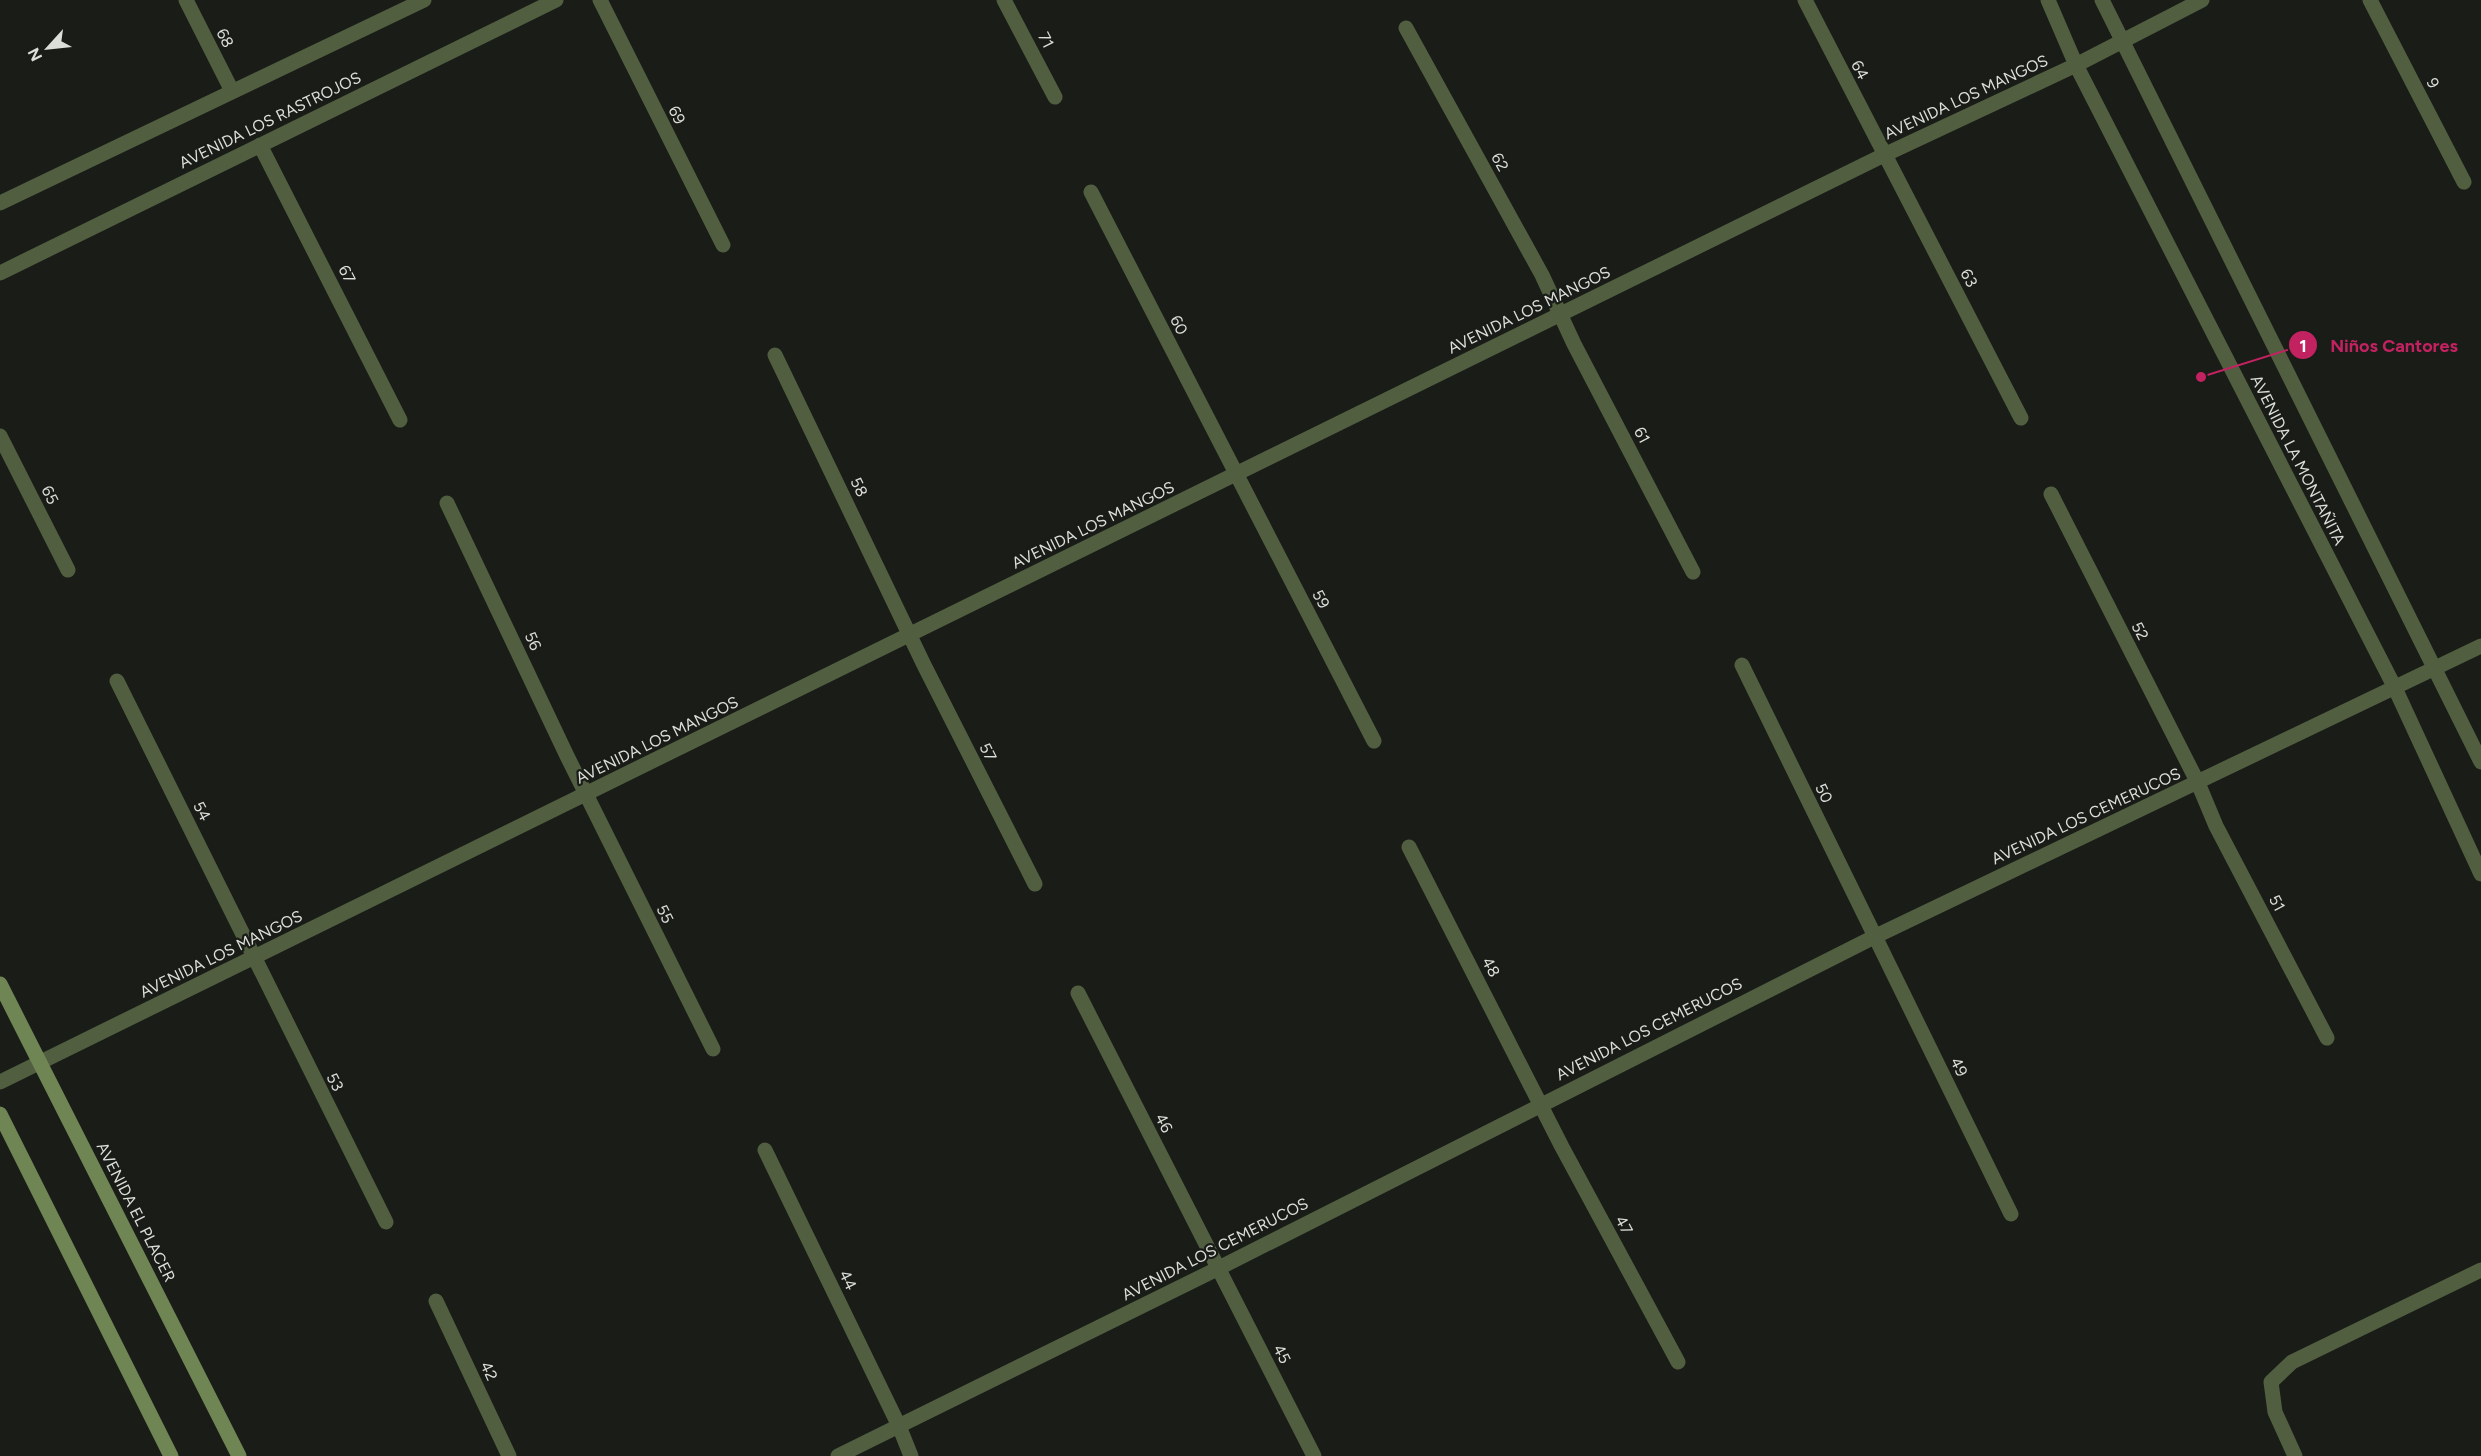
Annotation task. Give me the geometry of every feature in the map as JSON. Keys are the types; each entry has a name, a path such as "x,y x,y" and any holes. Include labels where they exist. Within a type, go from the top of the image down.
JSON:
{"street":[{"name":"68","path":"186,0 232,91"},
{"path":"0,203 424,0"},
{"name":"AVENIDA LOS RASTROJOS","path":"0,273 556,0"},
{"name":"69","path":"600,0 723,245"},
{"name":"71","path":"1004,0 1055,97"},
{"name":"64","path":"1805,0 1884,155"},
{"name":"AVENIDA LA MONTAÑITA","path":"2048,0 2076,65 2394,686 2481,874"},
{"name":"AVENIDA LA MONTAÑITA","path":"2102,0 2121,42 2436,667 2481,762"},
{"name":"AVENIDA LOS MANGOS","path":"0,1082 1884,155 2076,65 2202,0"},
{"name":"9","path":"2370,0 2464,182"},
{"name":"62","path":"1406,28 1542,275 1560,315"},
{"name":"67","path":"260,145 400,420"},
{"name":"63","path":"1884,155 2021,418"},
{"name":"60","path":"1091,192 1235,475"},
{"name":"61","path":"1560,315 1694,572"},
{"name":"58","path":"775,356 911,635"},
{"name":"65","path":"0,435 68,570"},
{"name":"59","path":"1235,475 1374,741"},
{"name":"52","path":"2051,494 2198,783"},
{"name":"56","path":"447,503 586,795"},
{"name":"57","path":"911,635 1035,884"},
{"name":"AVENIDA LOS CEMERUCOS","path":"838,1456 1220,1268 1540,1104 1874,937 2481,646"},
{"name":"50","path":"1742,665 1874,937"},
{"name":"54","path":"117,681 256,958"},
{"name":"51","path":"2198,783 2216,826 2327,1038"},
{"name":"55","path":"586,795 713,1049"},
{"name":"48","path":"1409,847 1540,1104"},
{"name":"49","path":"1874,937 2011,1214"},
{"name":"53","path":"256,958 269,992 386,1222"},
{"name":"AVENIDA EL PLACER","path":"0,984 239,1456"},
{"name":"46","path":"1078,993 1220,1268"},
{"name":"47","path":"1540,1104 1678,1362"},
{"path":"0,1114 171,1456"},
{"name":"44","path":"765,1150 899,1426 911,1456"},
{"name":"45","path":"1220,1268 1314,1456"},
{"path":"2295,1456 2275,1412 2271,1382 2292,1362 2481,1270"},
{"name":"42","path":"436,1301 509,1456"}],"place":[{"name":"Niños Cantores","path":"2201,377"}]}
